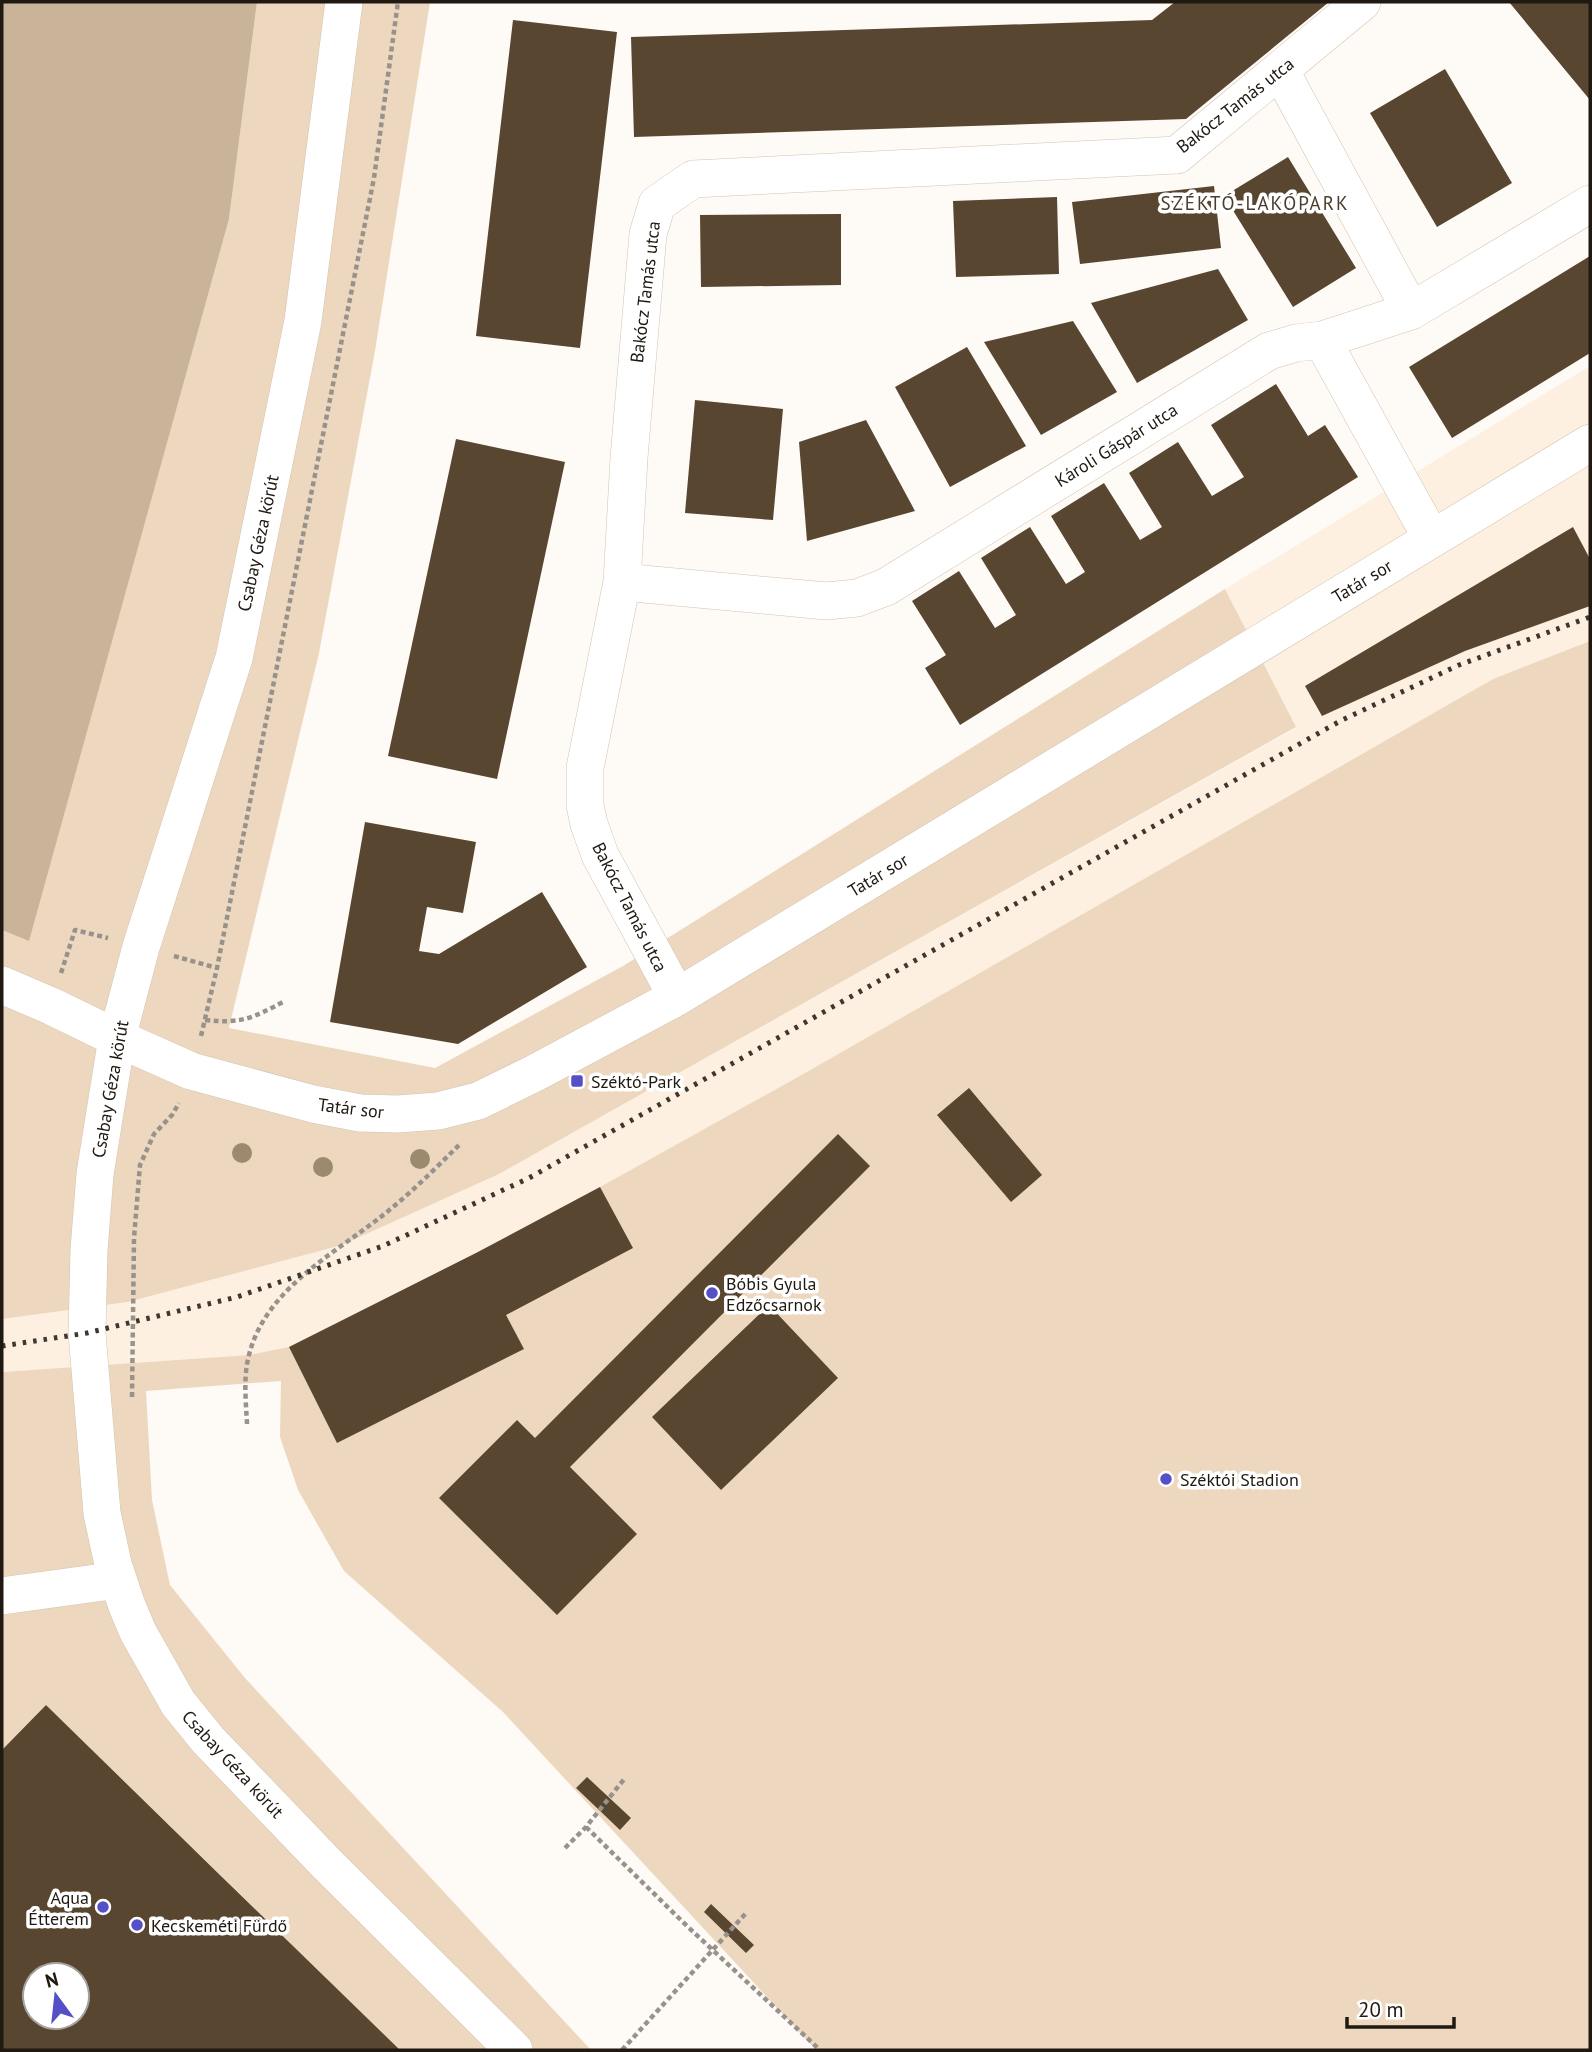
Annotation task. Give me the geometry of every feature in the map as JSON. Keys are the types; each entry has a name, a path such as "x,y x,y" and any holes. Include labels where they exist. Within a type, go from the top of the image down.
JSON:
{"street":[{"name":"Csabay Géza körút","path":"344,2 303,321 234,658 141,947 117,1038 95,1174 87,1333 102,1514 118,1580 134,1623 178,1703 208,1740 326,1863 514,2050"},
{"name":"Bakócz Tamás utca","path":"677,997 600,855 589,824 584,794 585,768 622,582 629,458 648,234 657,204 693,180 1177,155 1362,2"},
{"path":"1280,70 1411,311"},
{"name":"Károli Gáspár utca","path":"622,582 826,601 857,598 886,587 1269,351 1296,343 1322,340 1411,311 1590,204"},
{"path":"1322,340 1432,539"},
{"name":"Tatár sor","path":"6,987 191,1071 313,1104 360,1112 398,1114 438,1111 478,1101 677,997 1590,443"},
{"path":"2,1596 118,1580"}],"path":[{"path":"131,1402 134,1238 140,1165 154,1134 172,1115 184,1096 205,1020 374,178 398,2"},
{"path":"205,1020 248,1020 285,1002"},
{"path":"247,1424 246,1385 249,1355 261,1324 282,1294 380,1217 467,1138"},
{"path":"565,1848 586,1827 625,1778"},
{"path":"586,1827 713,1952 820,2050"},
{"path":"622,2050 747,1912"}],"shaded area":[{"path":"2,2 257,2 229,219 29,941 2,930"},
{"path":"257,2 430,2 375,351 319,653 229,1028 435,1068 623,966 1225,589 1296,727 499,1174 342,1245 128,1302 2,1319 2,930 28,940 229,219"},
{"path":"1590,366 1590,641 1493,679 805,1073 600,1187 289,1347 249,1355 2,1372 2,1319 128,1302 342,1245 499,1174 1296,728 1225,589"},
{"name":"Széktói Stadion","path":"1590,641 1590,2050 816,2050 503,1712 344,1571 298,1490 280,1437 281,1381 146,1391 152,1500 170,1585 245,1678 591,2050 400,2050 46,1705 2,1750 2,1372 249,1355 289,1347 600,1187 805,1073 1493,679"}],"building":[{"path":"1175,2 1329,2 1186,119 634,137 631,37 1152,20"},
{"path":"1509,2 1590,2 1590,100"},
{"path":"513,20 617,32 580,348 476,336"},
{"path":"1445,69 1512,183 1437,227 1370,113"},
{"path":"1288,157 1356,268 1293,307 1224,196"},
{"path":"1214,186 1221,248 1080,264 1072,202"},
{"path":"1057,197 1059,274 956,277 953,201"},
{"path":"841,214 841,285 701,287 700,215"},
{"path":"1590,256 1590,353 1452,438 1409,367"},
{"path":"1218,269 1248,320 1137,383 1091,303"},
{"path":"1073,321 1117,392 1041,435 984,342"},
{"path":"967,347 1026,446 950,487 895,387"},
{"path":"1276,384 1308,436 1325,425 1358,477 960,725 925,668 946,655 912,601 959,571 995,628 1016,615 981,558 1030,527 1066,584 1085,572 1051,516 1104,483 1140,540 1162,527 1129,473 1178,442 1212,496 1244,477 1211,425"},
{"path":"695,400 783,409 773,520 685,513"},
{"path":"866,420 915,511 807,541 799,442"},
{"path":"456,439 565,462 497,779 388,756"},
{"path":"1573,527 1590,559 1590,606 1465,651 1322,716 1305,686"},
{"path":"365,822 476,842 463,913 427,907 419,951 439,954 542,892 587,967 458,1044 330,1022"},
{"path":"969,1088 1042,1175 1011,1202 937,1115"},
{"name":"Bóbis Gyula Edzőcsarnok","path":"838,1134 870,1166 570,1467 637,1534 557,1615 439,1498 517,1420 535,1438"},
{"path":"600,1187 633,1248 506,1315 524,1349 337,1443 289,1347"},
{"path":"769,1305 838,1378 721,1490 652,1417"},
{"name":"Kecskeméti Fürdő","path":"46,1705 400,2050 2,2050 2,1750"},
{"path":"587,1777 631,1818 620,1830 576,1788"},
{"path":"711,1904 754,1945 746,1953 704,1912"}],"railway":[{"path":"2,1346 87,1333 237,1297 383,1246 529,1178 1342,720 1459,665 1590,617"}],"place":[{"name":"Széktó-Park","path":"577,1081"},
{"name":"Bóbis Gyula Edzőcsarnok","path":"712,1293"},
{"name":"Széktói Stadion","path":"1166,1479"},
{"name":"Aqua Étterem","path":"103,1907"},
{"name":"Kecskeméti Fürdő","path":"137,1925"}],"district":[{"name":"SZÉKTÓ-LAKÓPARK","path":"1255,203"}]}
